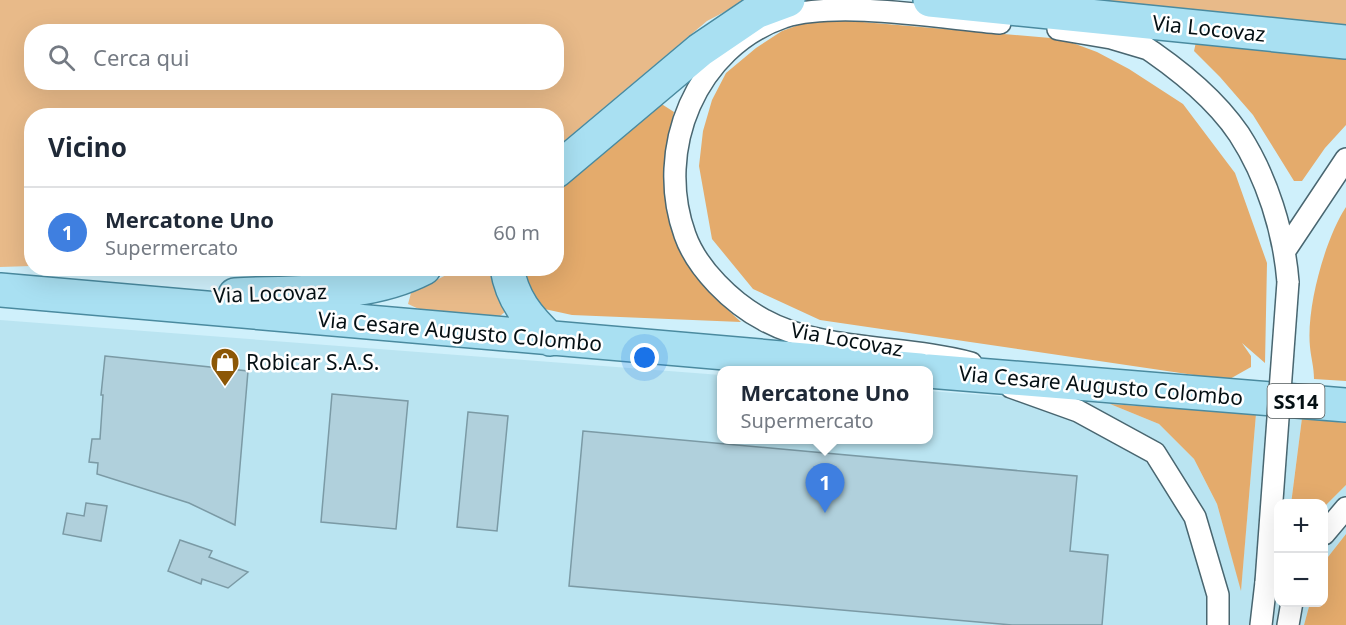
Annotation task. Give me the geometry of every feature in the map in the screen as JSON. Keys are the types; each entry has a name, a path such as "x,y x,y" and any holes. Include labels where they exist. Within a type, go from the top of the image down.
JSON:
{"main road":[{"path":"564,164 700,50 756,12 788,0"},
{"name":"Via Locovaz","path":"930,0 1346,42"},
{"name":"Via Locovaz","path":"113,301 367,288 409,276"},
{"path":"509,276 512,290 527,316 550,339"},
{"name":"Via Cesare Augusto Colombo","path":"0,290 872,366"},
{"name":"Via Cesare Augusto Colombo","path":"933,371 1346,405"}],"street":[{"name":"Via Locovaz","path":"1033,380 943,355 798,334 763,320 708,274 686,237 677,205 675,174 678,135 694,95 714,63 732,46 759,28 784,17 815,9 855,10 1075,30 1148,49"},
{"path":"1095,15 1148,49 1213,103 1239,134 1263,184 1286,249 1288,282 1261,625"},
{"path":"1286,249 1346,159"},
{"path":"980,376 1078,411 1155,453 1196,517 1218,595 1218,625"},
{"path":"1328,528 1346,508"},
{"path":"1288,625 1291,607"}],"shaded area":[{"path":"0,0 747,0 707,21 564,141 564,108 24,108 24,266 0,267"},
{"path":"1095,0 1346,0 1346,26 1121,2"},
{"path":"839,20 1062,39 1097,52 1129,69 1183,104 1235,173 1267,263 1265,363 1242,343 1251,356 1251,367 1228,380 820,320 753,289 712,239 699,166 703,131 712,100 726,73 756,48 782,31 804,23"},
{"path":"1196,42 1346,51 1346,125 1325,148 1302,181 1294,181 1253,115 1194,51"},
{"path":"660,103 674,112 665,171 668,212 673,232 695,276 741,322 572,315 540,308 527,292 525,276 564,276 564,186"},
{"path":"1346,207 1346,381 1314,379 1310,331 1314,294 1324,255"},
{"path":"273,276 354,276 351,277"},
{"path":"444,276 496,276 506,311 500,316 421,310 408,304 411,293"},
{"path":"0,320 717,375 717,444 933,444 933,391 1110,404 1159,424 1194,459 1217,504 1241,589 1256,414 1302,418 1292,499 1274,499 1274,607 1309,607 1304,625 0,625"},
{"path":"1110,404 1256,414 1241,591 1217,504 1194,459 1159,424"},
{"path":"1302,418 1346,423 1346,485 1328,503 1328,499 1292,499"},
{"path":"1346,485 1346,534 1328,557 1328,553 1328,503"},
{"path":"1346,534 1346,625 1304,625 1309,607 1328,607 1328,557"}],"building":[{"path":"105,356 248,371 235,525 189,503 97,474 98,463 89,462 92,439 100,439"},
{"path":"332,394 408,401 396,529 321,522"},
{"path":"468,412 508,416 497,531 457,527"},
{"path":"583,431 1077,476 1070,551 1108,555 1102,625 1012,625 569,586"},
{"path":"86,503 107,506 101,541 63,534 67,513 84,516"},
{"path":"180,540 212,551 209,557 248,572 228,588 202,579 201,584 168,571"}],"place":[{"name":"Robicar S.A.S.","path":"225,388"},
{"name":"Mercatone Uno","path":"825,513"}]}
